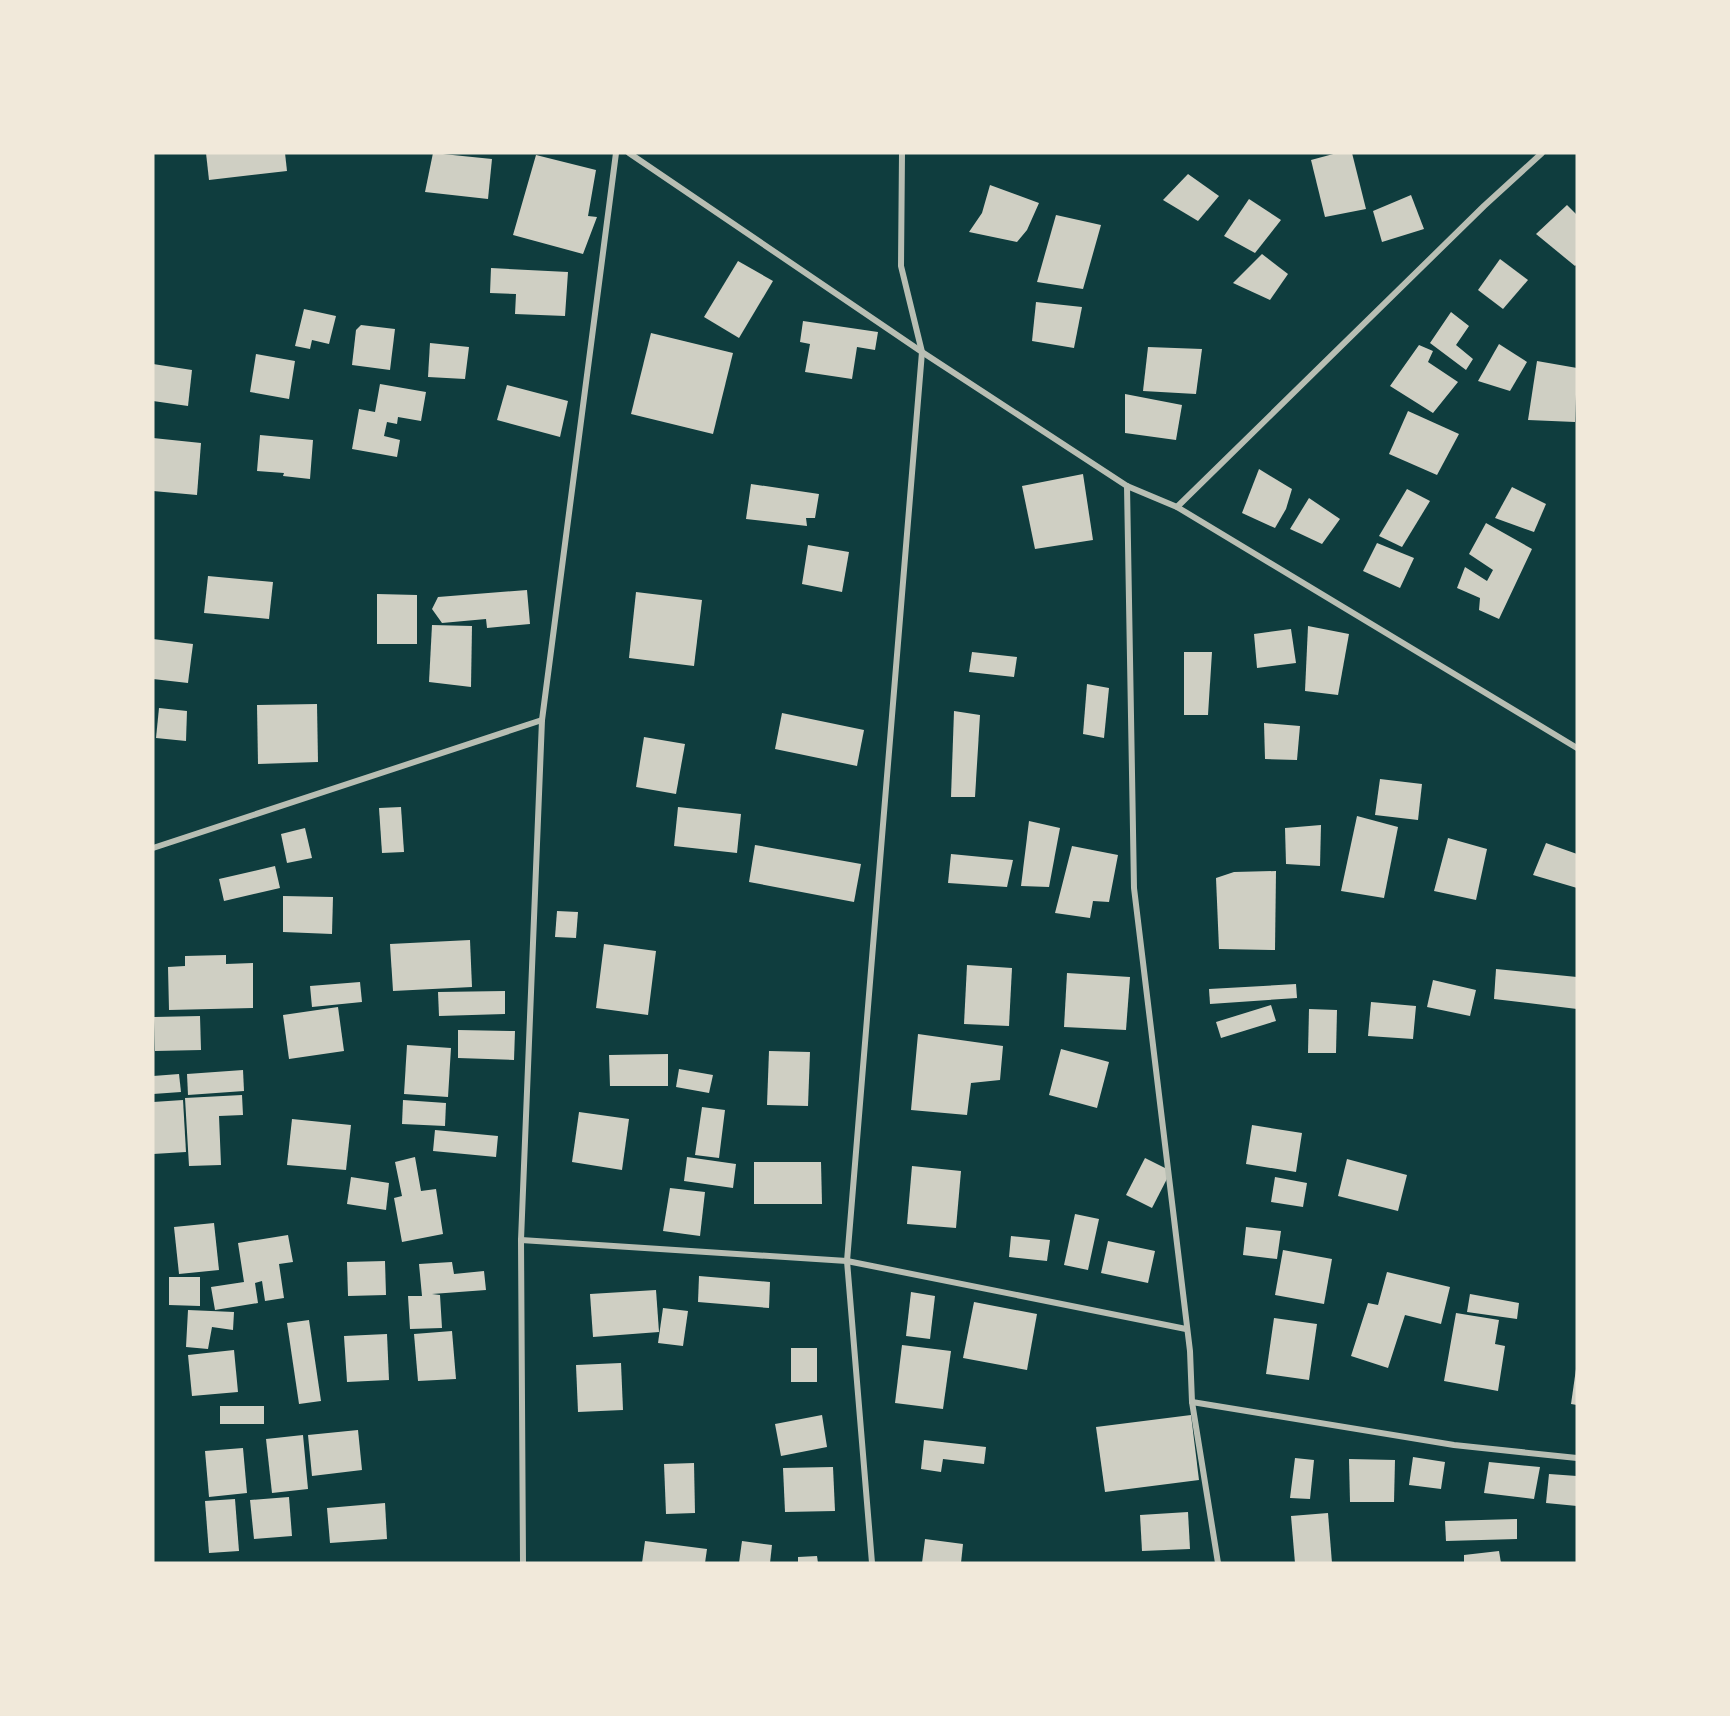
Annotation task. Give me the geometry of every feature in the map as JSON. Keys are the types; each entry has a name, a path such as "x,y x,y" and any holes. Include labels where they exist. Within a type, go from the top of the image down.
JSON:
{"street":[{"path":"523,1563 521,1240 542,720 616,153"},
{"path":"629,153 922,352 1127,486 1178,507 1577,748"},
{"path":"872,1563 847,1261 922,352 901,266 902,153"},
{"path":"1178,507 1484,206 1542,153"},
{"path":"1127,486 1134,888 1186,1329 1192,1402 1218,1563"},
{"path":"153,848 542,720"},
{"path":"521,1240 847,1261 1186,1329"},
{"path":"1192,1402 1454,1445 1577,1458"}],"building":[{"path":"206,153 285,153 287,171 209,180"},
{"path":"433,153 492,159 488,199 425,192"},
{"path":"1337,153 1352,153 1366,209 1325,217 1311,160"},
{"path":"536,155 596,170 588,216 597,217 583,254 513,235"},
{"path":"1188,174 1219,196 1198,221 1163,200"},
{"path":"990,185 1039,203 1027,230 1017,242 969,232 982,213"},
{"path":"1411,195 1424,229 1382,242 1373,211"},
{"path":"1249,199 1281,220 1255,253 1224,236"},
{"path":"1567,205 1577,215 1577,264 1575,266 1536,234"},
{"path":"1056,215 1101,225 1083,289 1037,282"},
{"path":"1262,254 1288,274 1270,300 1233,283"},
{"path":"1500,259 1528,280 1503,309 1478,290"},
{"path":"738,261 773,281 739,338 704,317"},
{"path":"491,268 568,272 565,316 515,314 516,294 490,293"},
{"path":"1036,302 1082,307 1074,348 1032,341"},
{"path":"304,309 336,316 329,344 312,340 310,349 295,346"},
{"path":"1451,312 1469,326 1456,345 1473,359 1466,370 1430,343"},
{"path":"803,321 878,332 875,350 857,347 852,379 805,372 810,344 800,342"},
{"path":"361,325 395,329 390,370 352,365 356,330"},
{"path":"651,333 733,353 713,434 631,414"},
{"path":"430,343 469,347 465,379 428,377"},
{"path":"1499,344 1527,362 1510,391 1478,381"},
{"path":"1419,345 1433,351 1428,362 1458,382 1433,413 1390,386"},
{"path":"1148,347 1202,349 1196,394 1143,391"},
{"path":"256,354 295,361 289,399 250,392"},
{"path":"1537,361 1577,368 1575,422 1528,420"},
{"path":"153,364 192,370 188,406 153,401"},
{"path":"380,384 426,392 421,421 398,417 397,424 387,422 384,436 400,440 397,457 352,449 359,409 375,412"},
{"path":"507,385 568,401 560,437 497,420"},
{"path":"1125,394 1182,405 1176,440 1125,433"},
{"path":"1408,411 1459,434 1437,475 1389,454"},
{"path":"260,435 313,440 310,479 283,476 284,473 257,471"},
{"path":"153,438 201,443 197,495 153,491"},
{"path":"1259,469 1292,489 1286,509 1275,528 1242,513"},
{"path":"1083,474 1093,540 1035,549 1022,486"},
{"path":"751,484 819,494 815,518 806,518 807,526 746,519"},
{"path":"1512,487 1546,504 1534,532 1495,518"},
{"path":"1407,489 1430,501 1402,547 1379,536"},
{"path":"1309,498 1340,519 1322,544 1290,529"},
{"path":"1486,523 1532,549 1499,619 1479,610 1480,598 1457,588 1465,567 1487,581 1493,570 1469,554"},
{"path":"1377,543 1414,558 1400,588 1363,571"},
{"path":"808,545 849,552 842,592 802,584"},
{"path":"208,576 273,582 269,619 204,613"},
{"path":"527,590 530,624 487,628 486,619 442,623 432,609 438,597"},
{"path":"636,592 702,600 694,666 629,658"},
{"path":"377,594 417,595 417,644 377,644"},
{"path":"432,625 472,626 471,687 429,682"},
{"path":"1308,626 1349,634 1338,695 1305,691"},
{"path":"1291,629 1296,663 1257,668 1254,634"},
{"path":"153,639 193,644 188,683 153,679"},
{"path":"972,652 1017,657 1014,677 969,672"},
{"path":"1184,652 1212,652 1208,715 1184,715"},
{"path":"1087,684 1109,688 1104,738 1083,734"},
{"path":"317,704 318,762 258,764 257,705"},
{"path":"159,708 187,711 186,741 156,738"},
{"path":"954,711 980,715 975,797 951,797"},
{"path":"782,713 864,730 857,766 775,749"},
{"path":"1264,723 1300,726 1297,760 1265,759"},
{"path":"644,737 685,744 676,794 636,787"},
{"path":"1380,779 1422,784 1418,820 1375,815"},
{"path":"401,807 404,852 382,853 379,808"},
{"path":"678,807 741,814 737,853 674,846"},
{"path":"1357,816 1398,827 1384,898 1341,891"},
{"path":"1029,821 1060,828 1049,887 1021,886"},
{"path":"1321,825 1320,866 1286,864 1285,828"},
{"path":"305,828 312,858 287,863 281,834"},
{"path":"1448,838 1487,849 1476,900 1434,891"},
{"path":"1546,843 1577,854 1577,888 1533,875"},
{"path":"755,845 861,864 854,902 749,882"},
{"path":"1072,846 1118,855 1109,902 1093,901 1090,918 1055,913"},
{"path":"951,854 1013,860 1007,887 948,883"},
{"path":"275,866 280,888 224,901 219,879"},
{"path":"1276,871 1275,950 1219,949 1216,878 1234,872"},
{"path":"283,896 333,897 332,934 283,932"},
{"path":"557,911 578,912 576,938 555,937"},
{"path":"470,940 472,987 393,991 390,944"},
{"path":"604,944 656,951 648,1015 596,1008"},
{"path":"226,955 226,964 253,963 253,1008 169,1010 168,967 185,966 185,956"},
{"path":"967,965 1012,968 1009,1026 964,1024"},
{"path":"1496,969 1577,977 1577,1009 1494,999"},
{"path":"1067,973 1130,977 1126,1030 1064,1027"},
{"path":"1433,980 1476,990 1470,1016 1427,1007"},
{"path":"360,982 362,1002 312,1007 310,986"},
{"path":"1296,984 1297,998 1210,1004 1209,989"},
{"path":"505,991 505,1014 439,1016 438,992"},
{"path":"1371,1002 1416,1006 1413,1039 1368,1036"},
{"path":"1271,1005 1276,1021 1221,1038 1216,1022"},
{"path":"338,1007 344,1051 289,1059 283,1015"},
{"path":"1309,1009 1337,1010 1336,1053 1308,1053"},
{"path":"200,1016 201,1050 155,1051 154,1017"},
{"path":"458,1030 515,1031 514,1060 458,1058"},
{"path":"918,1034 1003,1046 1000,1080 971,1083 967,1115 911,1110"},
{"path":"407,1045 451,1048 448,1097 404,1094"},
{"path":"1061,1049 1109,1062 1097,1108 1049,1095"},
{"path":"769,1051 810,1052 808,1106 767,1105"},
{"path":"668,1054 668,1086 610,1086 609,1055"},
{"path":"679,1069 713,1075 709,1093 676,1087"},
{"path":"243,1070 244,1091 188,1095 187,1074"},
{"path":"179,1074 181,1092 153,1094 153,1076"},
{"path":"242,1095 243,1115 219,1116 221,1165 189,1166 185,1098"},
{"path":"183,1100 186,1152 153,1154 153,1102"},
{"path":"403,1100 446,1103 445,1126 402,1124"},
{"path":"702,1107 725,1110 719,1158 695,1155"},
{"path":"579,1112 629,1119 622,1170 572,1162"},
{"path":"292,1119 351,1125 346,1170 287,1165"},
{"path":"1252,1125 1302,1133 1296,1172 1246,1164"},
{"path":"435,1130 498,1136 496,1157 433,1151"},
{"path":"415,1157 421,1191 436,1189 443,1234 402,1242 394,1198 402,1196 395,1162"},
{"path":"687,1157 736,1164 733,1188 684,1181"},
{"path":"1145,1158 1171,1171 1152,1208 1126,1195"},
{"path":"1347,1159 1407,1175 1398,1211 1338,1196"},
{"path":"754,1162 821,1162 822,1204 754,1204"},
{"path":"912,1166 961,1171 956,1228 907,1224"},
{"path":"351,1177 389,1183 386,1210 347,1204"},
{"path":"1275,1177 1307,1183 1303,1207 1271,1202"},
{"path":"670,1188 705,1192 700,1236 663,1231"},
{"path":"1075,1214 1099,1219 1088,1270 1064,1265"},
{"path":"214,1223 219,1270 179,1274 174,1227"},
{"path":"1246,1227 1281,1231 1277,1259 1243,1255"},
{"path":"288,1235 293,1262 279,1264 284,1298 265,1301 262,1281 255,1283 258,1303 215,1310 211,1287 244,1282 238,1243"},
{"path":"1011,1236 1050,1240 1047,1261 1009,1257"},
{"path":"1108,1241 1155,1251 1148,1283 1101,1273"},
{"path":"1283,1250 1332,1259 1324,1304 1275,1295"},
{"path":"385,1261 386,1295 348,1296 347,1262"},
{"path":"452,1262 454,1274 484,1271 486,1290 432,1294 440,1295 442,1328 410,1329 408,1296 422,1296 419,1264"},
{"path":"1387,1272 1450,1287 1441,1324 1405,1315 1388,1368 1351,1356 1368,1303 1378,1305"},
{"path":"699,1276 770,1282 769,1308 698,1302"},
{"path":"169,1277 200,1277 200,1306 169,1305"},
{"path":"656,1290 659,1332 593,1337 590,1294"},
{"path":"911,1292 935,1296 930,1339 906,1336"},
{"path":"1470,1294 1519,1303 1517,1319 1467,1312"},
{"path":"974,1302 1037,1314 1027,1370 963,1358"},
{"path":"663,1308 688,1311 683,1346 658,1343"},
{"path":"188,1310 234,1312 233,1330 212,1327 208,1349 186,1347"},
{"path":"1456,1313 1499,1320 1495,1344 1505,1346 1498,1391 1444,1381"},
{"path":"1274,1318 1317,1324 1309,1380 1266,1374"},
{"path":"309,1320 321,1401 299,1404 287,1323"},
{"path":"452,1331 456,1379 418,1381 414,1334"},
{"path":"387,1334 389,1380 347,1382 344,1336"},
{"path":"902,1345 951,1351 943,1409 895,1403"},
{"path":"791,1348 817,1348 817,1382 791,1382"},
{"path":"234,1350 238,1392 192,1396 188,1355"},
{"path":"621,1363 623,1410 578,1412 576,1365"},
{"path":"1577,1369 1577,1405 1571,1404"},
{"path":"220,1406 264,1406 264,1424 220,1424"},
{"path":"822,1415 827,1447 781,1456 775,1424"},
{"path":"1191,1415 1199,1480 1105,1492 1096,1427"},
{"path":"358,1430 362,1470 312,1476 308,1435"},
{"path":"303,1435 308,1489 272,1493 266,1439"},
{"path":"924,1440 986,1447 984,1464 943,1459 941,1472 921,1469"},
{"path":"243,1448 247,1493 209,1497 205,1451"},
{"path":"1413,1457 1445,1462 1441,1489 1409,1485"},
{"path":"1295,1458 1314,1460 1310,1499 1290,1498"},
{"path":"1349,1459 1395,1460 1394,1502 1350,1502"},
{"path":"1489,1462 1540,1467 1534,1499 1484,1493"},
{"path":"694,1463 695,1513 666,1514 664,1464"},
{"path":"833,1467 835,1511 785,1512 783,1468"},
{"path":"1549,1474 1577,1476 1577,1506 1546,1503"},
{"path":"289,1497 292,1536 254,1539 250,1500"},
{"path":"235,1499 239,1551 209,1553 205,1501"},
{"path":"385,1503 387,1539 330,1543 327,1508"},
{"path":"1188,1512 1190,1549 1142,1551 1140,1515"},
{"path":"1328,1513 1332,1563 1295,1563 1291,1516"},
{"path":"1517,1519 1517,1539 1446,1541 1445,1521"},
{"path":"925,1539 963,1544 961,1563 922,1563"},
{"path":"645,1541 707,1549 705,1563 642,1563"},
{"path":"742,1541 772,1545 770,1563 739,1563"},
{"path":"1499,1551 1501,1563 1464,1563 1464,1555"},
{"path":"817,1556 818,1563 798,1563 798,1557"}]}
